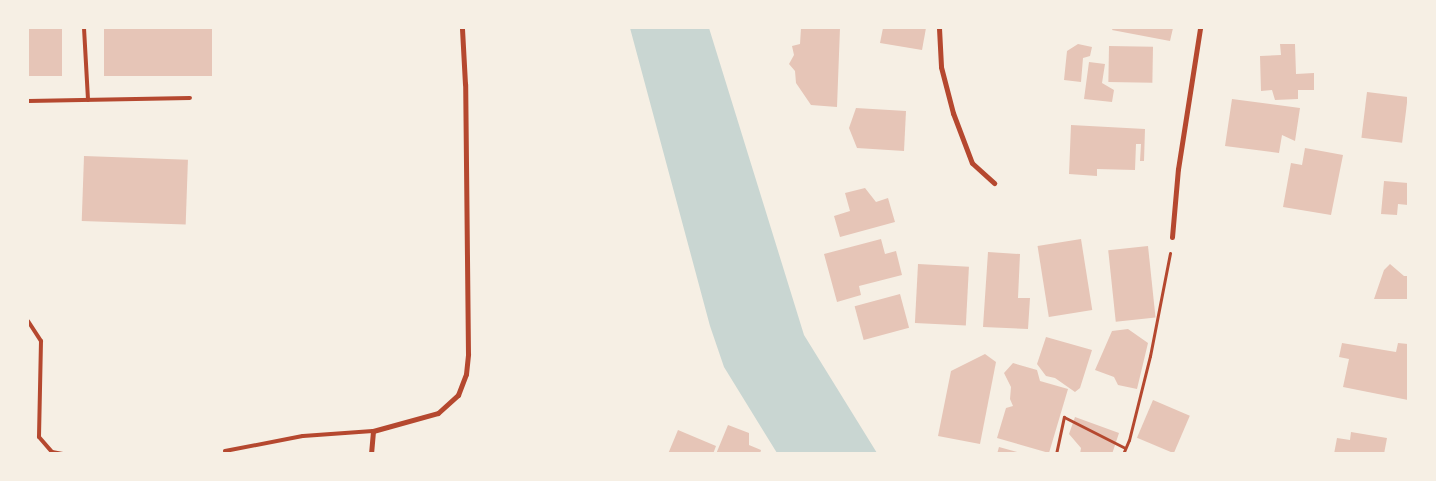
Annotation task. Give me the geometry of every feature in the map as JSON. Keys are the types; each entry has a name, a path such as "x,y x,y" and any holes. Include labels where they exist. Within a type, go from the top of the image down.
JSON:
{"street":[{"path":"371,454 373,431 438,414 458,395 466,374 468,354 466,134 462,28"},
{"path":"939,28 941,67 953,114 972,163 994,183"},
{"path":"1172,237 1178,169 1200,28"}],"lane":[{"path":"84,28 88,100"},
{"path":"28,101 190,98"},
{"path":"28,320 41,341 39,437 52,452 63,454"},
{"path":"225,451 303,436 373,431"}],"path":[{"path":"1123,454 1150,356 1172,237"},
{"path":"1056,454 1064,417 1126,448"}],"shaded area":[{"path":"630,28 709,28 804,335 877,453 777,453 724,367 710,326"}],"building":[{"path":"28,28 62,28 62,76 28,76"},
{"path":"104,28 212,28 212,76 104,76"},
{"path":"801,28 840,28 837,107 811,105 796,83 795,71 789,64 794,55 792,46 800,44"},
{"path":"883,28 926,28 922,50 880,43"},
{"path":"1113,28 1173,28 1170,41 1112,30"},
{"path":"1078,44 1092,47 1090,56 1083,58 1081,82 1064,80 1067,51"},
{"path":"1280,44 1295,44 1296,74 1314,73 1314,90 1298,90 1298,99 1275,100 1272,90 1261,91 1260,56 1281,55"},
{"path":"1109,46 1153,47 1152,83 1108,82"},
{"path":"1089,62 1105,64 1102,83 1114,90 1112,102 1084,99"},
{"path":"1367,92 1408,97 1402,143 1361,138"},
{"path":"1232,99 1300,108 1295,141 1282,135 1279,153 1225,146"},
{"path":"856,108 906,111 904,151 857,148 849,128"},
{"path":"1071,125 1145,129 1144,161 1140,161 1141,144 1136,144 1135,170 1097,169 1097,176 1069,174"},
{"path":"1305,148 1343,155 1331,215 1283,207 1291,163 1302,165"},
{"path":"84,156 188,160 186,225 82,221"},
{"path":"1384,181 1408,183 1408,205 1398,204 1397,215 1381,214"},
{"path":"865,188 876,202 888,198 895,222 840,237 834,216 850,211 845,193"},
{"path":"881,239 885,254 896,251 902,275 859,286 861,295 837,302 824,254"},
{"path":"1081,239 1092,310 1049,317 1038,246"},
{"path":"1148,246 1156,318 1116,322 1108,250"},
{"path":"988,252 1020,254 1018,298 1030,298 1028,329 983,327"},
{"path":"918,264 969,267 966,326 915,323"},
{"path":"1390,264 1404,276 1408,276 1408,306 1407,299 1374,299 1384,270"},
{"path":"900,294 909,328 864,340 855,306"},
{"path":"1128,329 1148,343 1137,389 1118,385 1114,377 1095,370 1112,331"},
{"path":"1046,337 1092,350 1080,388 1075,392 1055,378 1046,376 1037,364"},
{"path":"1342,343 1396,352 1398,343 1408,344 1408,400 1343,387 1349,359 1339,357"},
{"path":"985,354 996,362 980,444 938,436 951,371"},
{"path":"1013,363 1037,370 1040,381 1068,389 1049,453 997,438 1006,408 1013,406 1010,399 1011,387 1004,373"},
{"path":"1153,400 1190,416 1174,453 1137,438"},
{"path":"1075,417 1119,433 1112,454 1080,454 1081,448 1069,434"},
{"path":"728,425 749,433 749,445 761,450 760,454 716,454"},
{"path":"678,430 716,446 713,454 668,454"},
{"path":"1351,432 1387,438 1384,454 1334,454 1337,438 1350,440"},
{"path":"999,447 1021,453 1021,454 997,454"}]}
